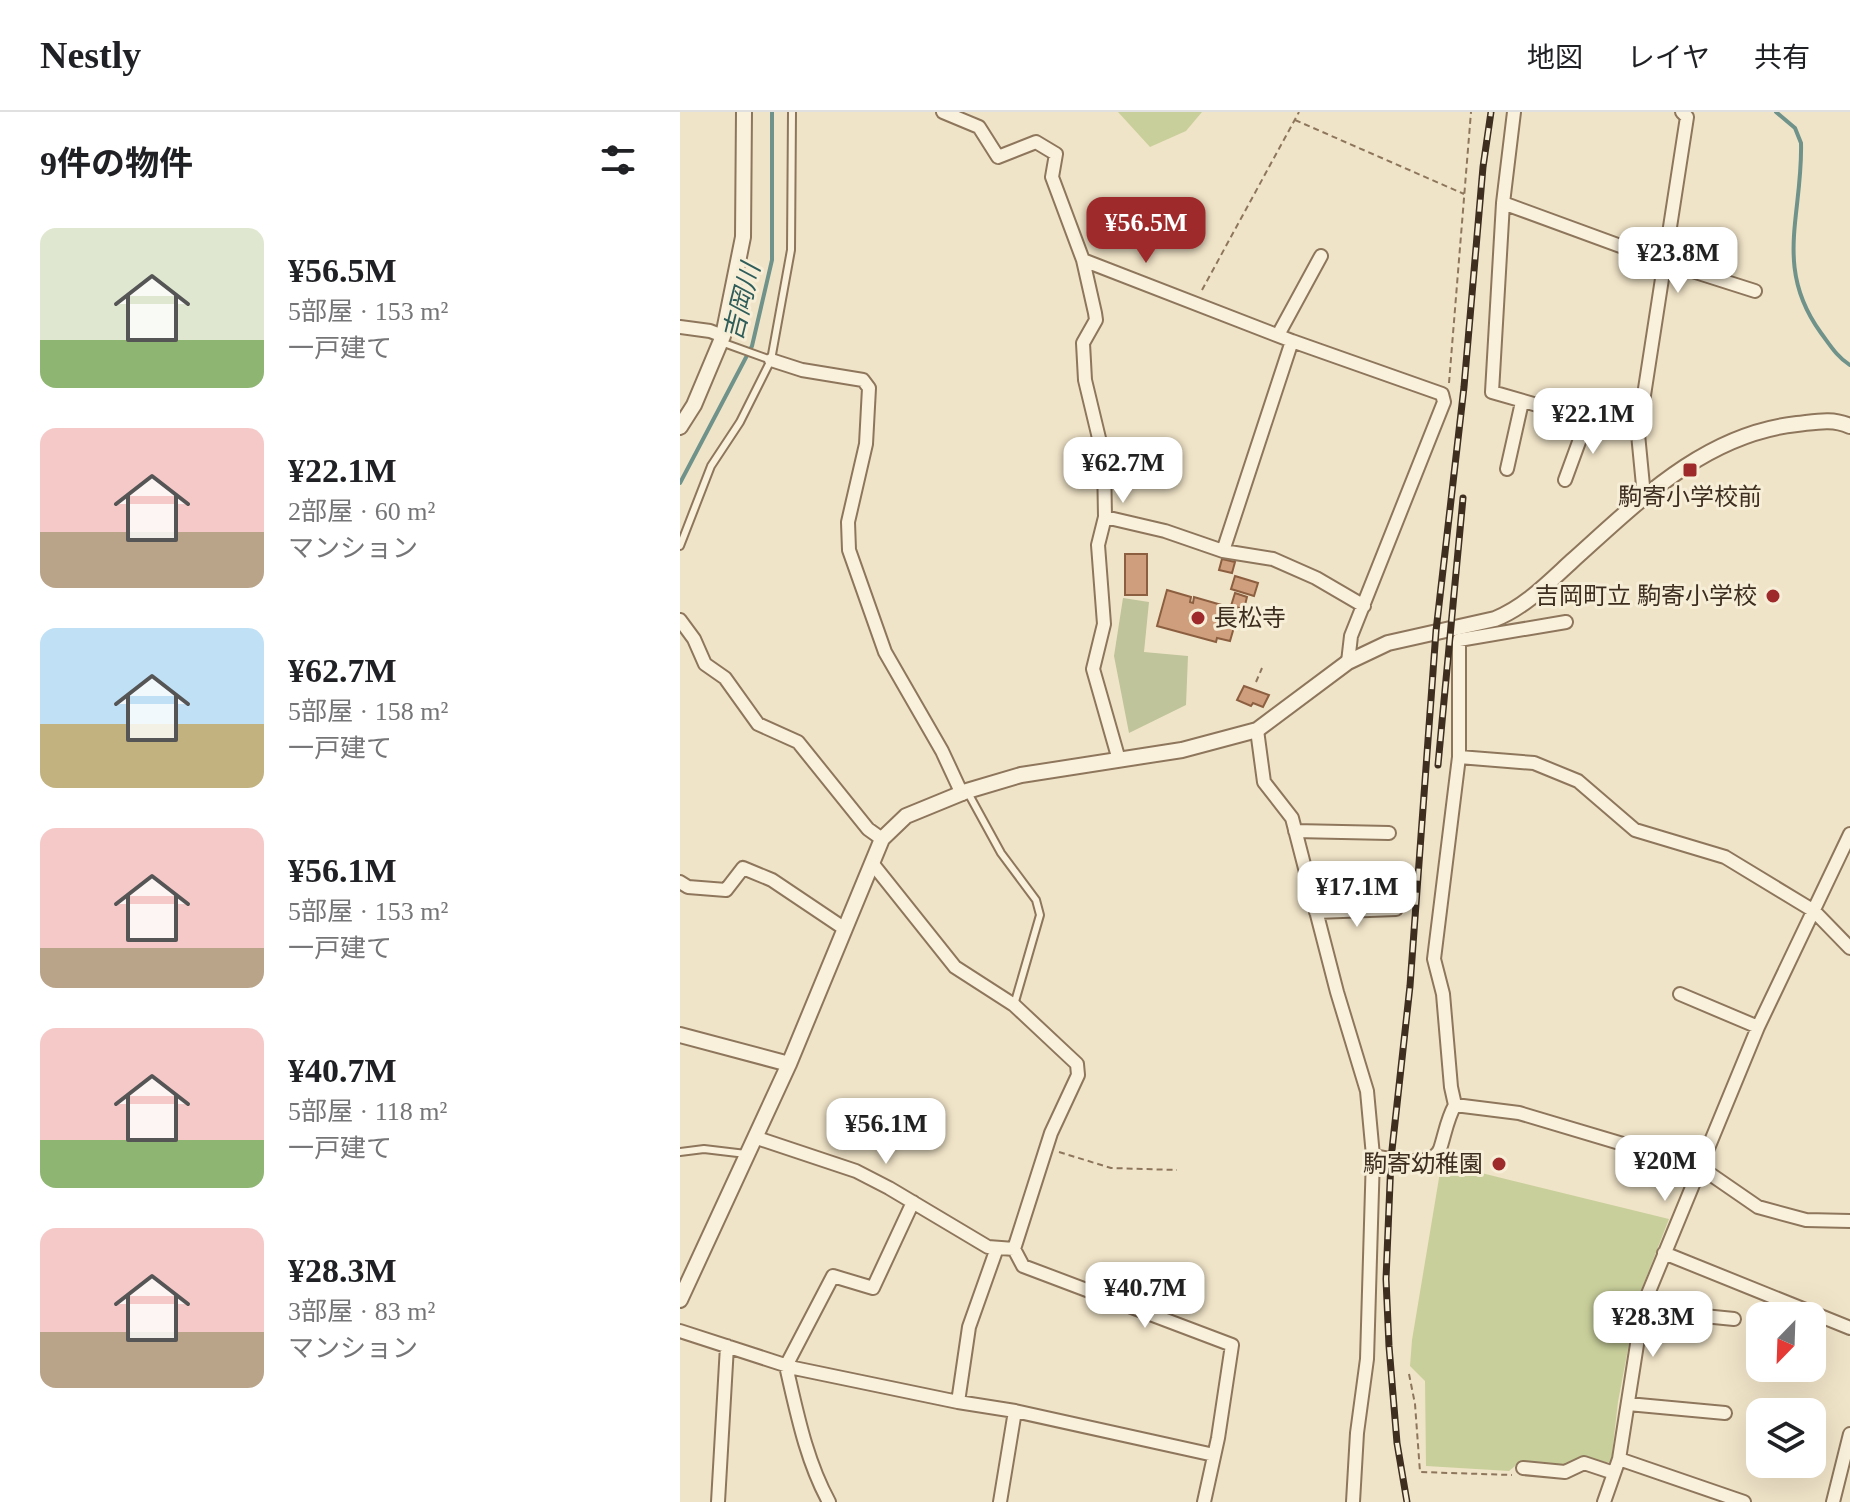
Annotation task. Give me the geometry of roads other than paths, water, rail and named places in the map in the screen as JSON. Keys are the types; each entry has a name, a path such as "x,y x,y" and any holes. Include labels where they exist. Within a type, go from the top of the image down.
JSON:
{"street":[{"path":"680,427 726,341 743,237 744,112"},
{"path":"943,112 979,127 998,157 1036,142 1056,154 1052,177 1083,260 1096,320 1083,343 1085,380 1104,459 1105,517 1098,545 1104,624 1093,669 1119,760"},
{"path":"1514,112 1503,203 1492,392 1638,434"},
{"path":"1644,496 1638,434 1687,117 1682,112"},
{"path":"1503,203 1664,262 1755,291"},
{"path":"1278,335 1321,256"},
{"path":"1083,260 1292,341 1442,394 1443,400 1351,636 1348,662"},
{"path":"680,327 710,331 726,341"},
{"path":"1223,551 1292,341"},
{"path":"767,359 802,370 863,380 869,388 866,444 848,522 849,550 885,652 965,793"},
{"path":"1507,469 1522,402"},
{"path":"1565,480 1587,420"},
{"path":"680,1300 750,1154 882,839 906,816 1021,775 1182,750 1257,730 1348,662 1388,643 1508,614 1540,590 1665,478 1737,438 1786,425 1836,420 1850,426"},
{"path":"1105,517 1165,531 1223,551 1273,559 1316,578 1364,606"},
{"path":"1508,614 1510,631"},
{"path":"680,620 694,639 705,664 725,678 758,724 798,742 868,829 882,839"},
{"path":"1373,1156 1418,1160 1434,1157 1439,1152 1455,1105 1443,994 1434,959 1459,757 1459,640 1566,622"},
{"path":"1257,730 1264,782 1292,818 1337,992 1367,1091 1373,1156 1367,1359 1357,1433 1353,1502"},
{"path":"1459,757 1534,763 1578,781 1635,830 1725,857 1814,911 1850,948"},
{"path":"1295,831 1389,833"},
{"path":"1604,1502 1619,1459 1643,1310 1758,1027 1850,834"},
{"path":"872,863 955,967 1014,1005 1077,1064 1078,1075 1046,1148 1014,1249 1023,1266 1232,1345 1204,1502"},
{"path":"680,882 688,887 726,890 743,868 772,880 845,929"},
{"path":"1316,912 1396,909"},
{"path":"1680,994 1758,1027"},
{"path":"680,1035 789,1064"},
{"path":"1455,1105 1519,1113 1700,1167 1758,1207 1806,1220 1850,1221"},
{"path":"757,1138 856,1171 988,1247 1014,1249"},
{"path":"829,1502 819,1486 803,1437 786,1366 833,1276 873,1288 913,1202"},
{"path":"958,1402 969,1327 997,1248"},
{"path":"1664,1253 1850,1328"},
{"path":"1643,1310 1734,1319"},
{"path":"680,1331 786,1366 1015,1411 1214,1455"},
{"path":"718,1502 727,1346"},
{"path":"1628,1404 1725,1413"},
{"path":"1000,1502 1015,1411"},
{"path":"1833,1502 1850,1434"},
{"path":"1619,1459 1744,1502"},
{"path":"1523,1468 1565,1472 1584,1463 1614,1473"}],"lane":[{"path":"680,546 711,466 740,422 767,359 791,250 792,112"},
{"path":"726,341 767,359"},
{"path":"965,793 1001,853 1036,900 1040,915 1014,1005"},
{"path":"680,1152 704,1149 750,1154"}],"waterway":[{"name":"吉岡川","path":"680,483 752,346 772,260 772,112"},
{"path":"1776,112 1795,128 1801,143 1794,240 1798,286 1806,309 1821,333 1837,355 1850,365"}],"railway":[{"path":"1407,1502 1397,1443 1389,1346 1386,1279 1391,1159 1410,986 1436,631 1491,112"},
{"path":"1438,765 1463,498"}],"place":[{"name":"駒寄小学校前","path":"1690,470"},
{"name":"吉岡町立 駒寄小学校","path":"1773,596"},
{"name":"長松寺","path":"1198,618"},
{"name":"駒寄幼稚園","path":"1499,1164"}]}
